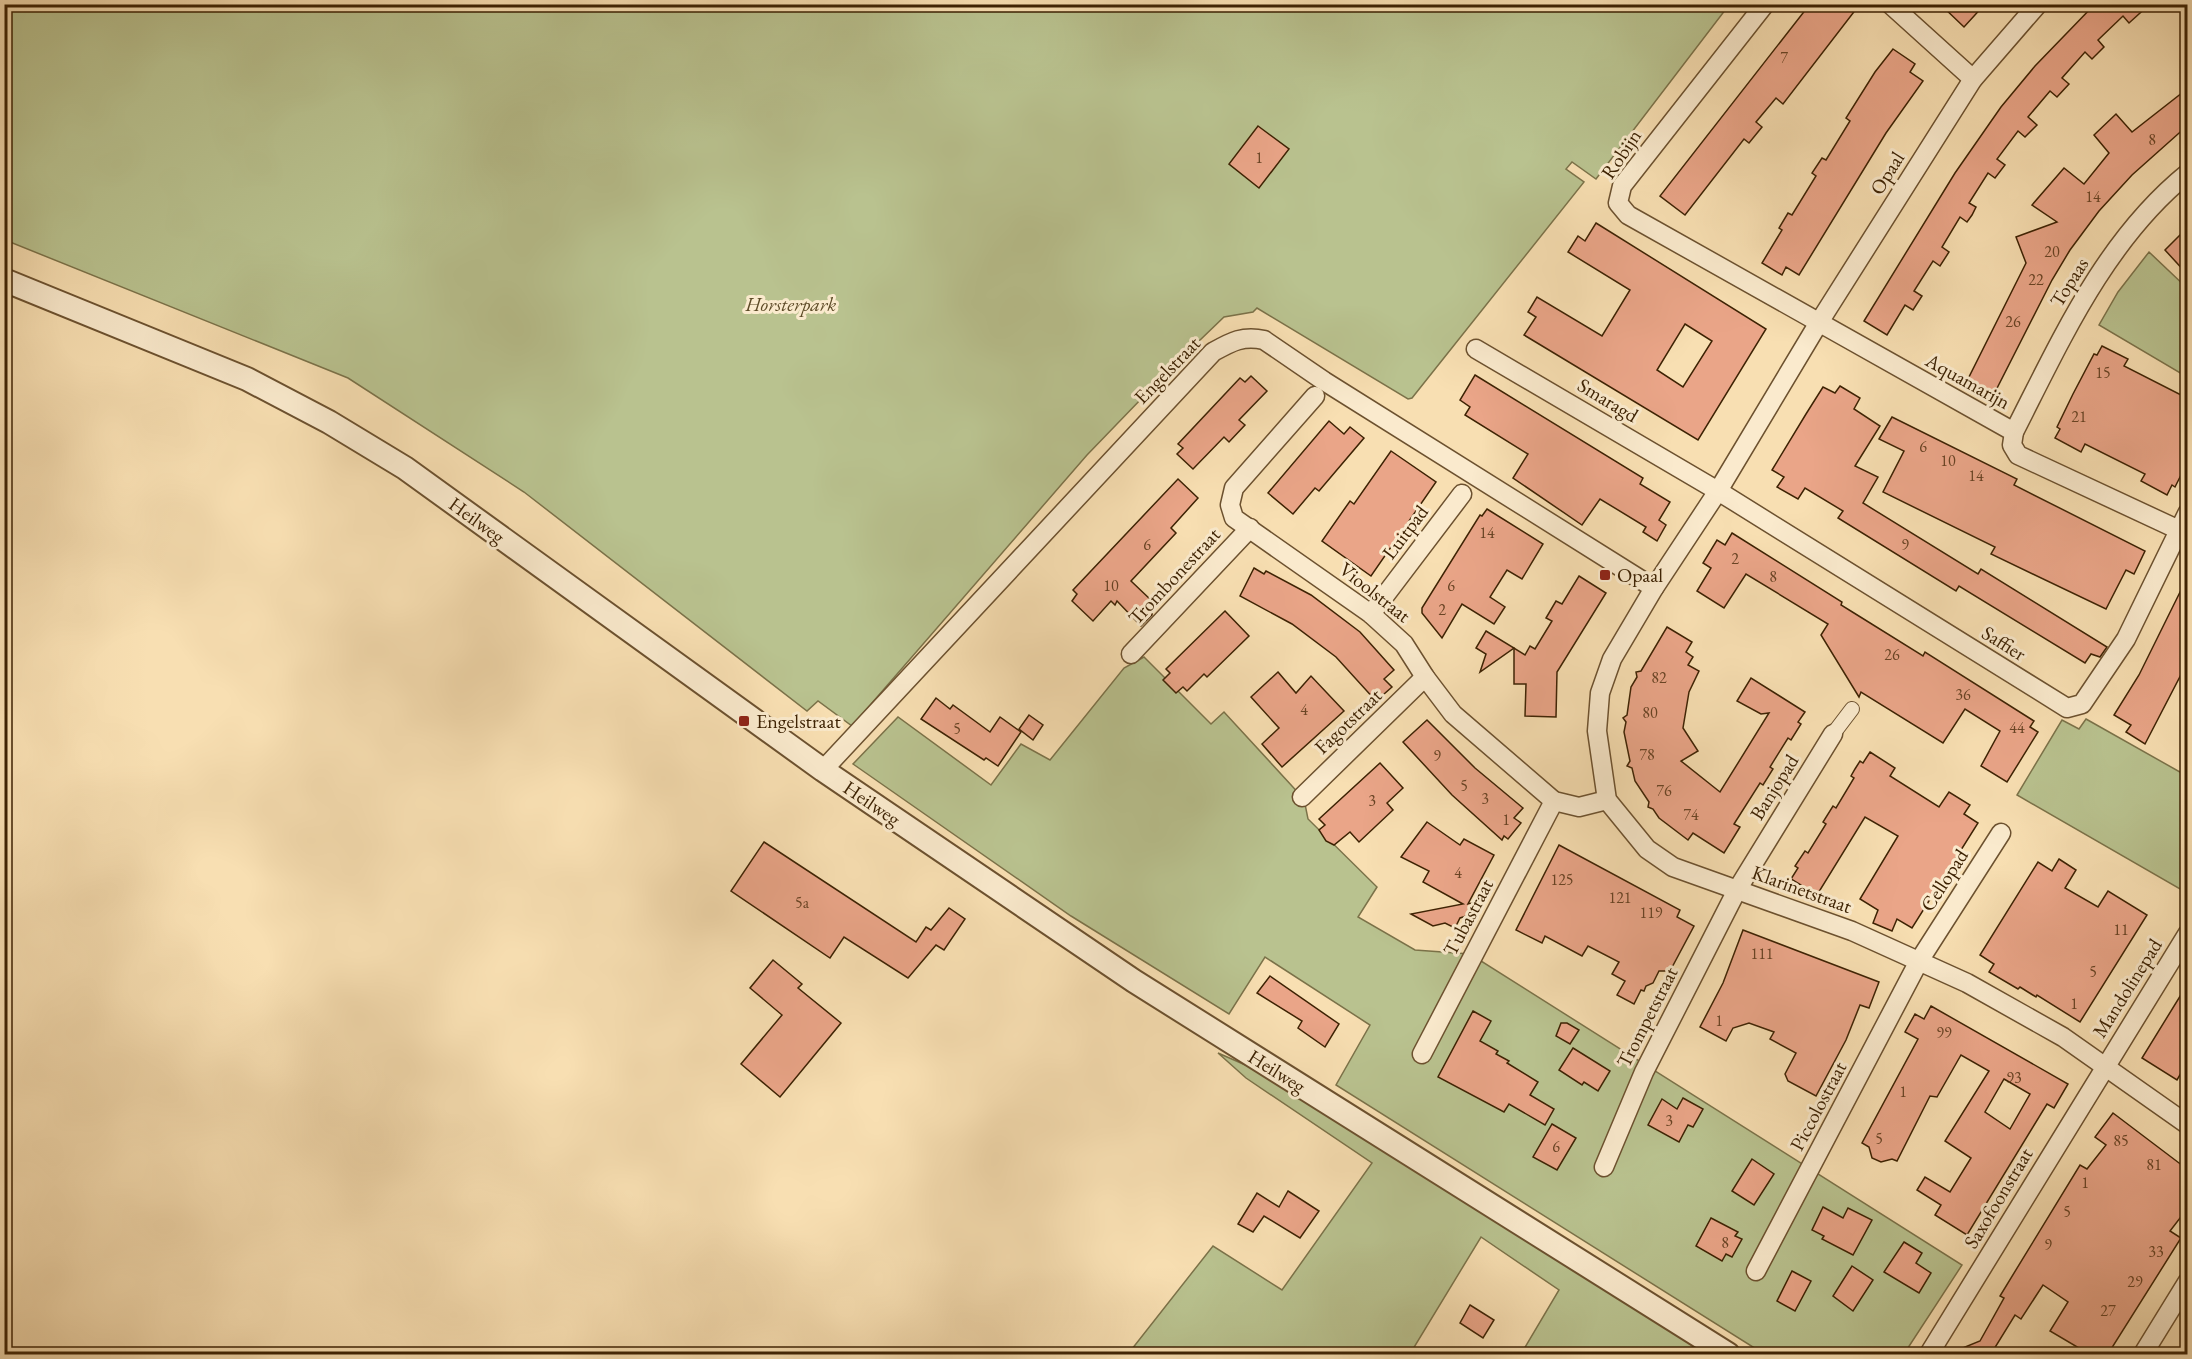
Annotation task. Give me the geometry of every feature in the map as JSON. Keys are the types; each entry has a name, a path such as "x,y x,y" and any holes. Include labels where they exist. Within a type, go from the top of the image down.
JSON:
{"street":[{"name":"Robijn","path":"1765,4 1622,186 1618,202 1628,215 1818,324"},
{"path":"1890,4 1973,79"},
{"name":"Opaal","path":"1654,588 1718,491 1818,324 1973,79 2038,4"},
{"name":"Topaas","path":"2014,432 2086,292 2143,216 2187,173"},
{"name":"Heilweg","path":"4,280 247,379 329,422 405,468 823,770 1134,981 1728,1354"},
{"name":"Aquamarijn","path":"1818,324 2014,432 2012,445 2018,455 2179,530"},
{"name":"Engelstraat","path":"823,770 1213,352 1236,339 1252,337 1264,340 1319,388 1473,476 1654,588"},
{"name":"Smaragd","path":"1476,349 1718,491"},
{"name":"Vioolstraat","path":"1319,388 1234,488 1230,505 1234,518 1371,614 1404,644 1425,677 1454,714 1554,801"},
{"name":"Luitpad","path":"1371,614 1462,494 1473,476"},
{"name":"Saffier","path":"1718,491 2067,708 2082,704 2126,639 2187,512"},
{"name":"Trombonestraat","path":"1131,654 1250,528"},
{"path":"1554,801 1579,807 1607,800 1597,731 1600,693 1612,659 1654,588"},
{"name":"Fagotstraat","path":"1302,797 1425,677"},
{"name":"Banjopad","path":"1737,890 1833,734 1852,709"},
{"name":"Klarinetstraat","path":"1607,800 1647,849 1673,867 1852,931 1967,983 2063,1037 2187,1125"},
{"name":"Tubastraat","path":"1422,1054 1554,801"},
{"name":"Cellopad","path":"1919,961 2005,829"},
{"name":"Trompetstraat","path":"1604,1167 1644,1072 1737,890"},
{"name":"Mandolinepad","path":"2105,1066 2187,933"},
{"name":"Piccolostraat","path":"1756,1271 1919,961"},
{"name":"Saxofoonstraat","path":"1929,1354 2105,1066"},
{"path":"2143,1354 2187,1281"}],"green space":[{"name":"Horsterpark","path":"4,5 1729,5 1596,179 1572,162 1566,169 1584,182 1412,398 1408,399 1257,308 1253,312 1224,317 1087,455 852,726 818,701 807,711 524,492 348,378 5,240"},
{"path":"2149,252 2187,288 2187,377 2099,325 2118,292"},
{"path":"1144,657 1211,724 1224,712 1304,799 1308,819 1377,887 1358,917 1415,950 1470,954 1962,1265 1904,1354 1764,1354 1336,1085 1370,1025 1265,957 1229,1014 1071,916 853,764 898,717 991,785 1021,744 1050,760 1124,668"},
{"path":"2086,719 2187,776 2187,893 2017,795 2062,720 2079,729"},
{"path":"1218,1053 1250,1067 1710,1354 1521,1354 1559,1290 1481,1237 1410,1354 1128,1354 1213,1246 1282,1290 1372,1163 1246,1078"}],"building":[{"path":"1810,4 1860,4 1783,104 1776,98 1756,122 1762,127 1749,143 1744,139 1685,215 1660,196"},
{"path":"1940,4 1985,4 1964,27"},
{"path":"2095,4 2150,4 2129,23 2123,16 2098,40 2104,47 2092,59 2085,52 2062,78 2069,84 2057,97 2050,91 2028,117 2037,125 2025,137 2018,131 1997,159 2005,165 1995,178 1988,173 1969,203 1976,207 1967,222 1960,217 1942,247 1949,252 1940,266 1933,261 1914,291 1922,296 1913,310 1905,305 1887,335 1864,321 1955,173 2001,107 2035,66"},
{"path":"1893,49 1915,64 1910,72 1923,81 1886,133 1799,275 1786,267 1782,275 1762,263 1782,230 1779,228 1788,213 1792,215 1816,176 1812,173 1822,158 1826,160 1850,121 1846,118 1875,72"},
{"path":"2187,89 2187,126 2132,175 2099,211 2070,250 2052,280 1991,400 1964,387 2026,263 2016,237 2057,222 2032,205 2064,168 2084,184 2109,153 2094,135 2116,114 2132,132"},
{"path":"1258,126 1289,149 1259,188 1229,164"},
{"path":"1596,223 1766,329 1698,440 1524,335 1536,317 1528,312 1537,297 1602,336 1630,290 1568,252 1578,236 1585,241","holes":["1685,324 1712,341 1683,387 1657,370"]},
{"path":"2187,228 2187,274 2165,250"},
{"path":"2102,346 2128,359 2124,366 2187,398 2187,463 2175,487 2172,485 2167,495 2141,481 2145,474 2085,444 2081,452 2055,438 2060,429 2057,427 2073,394 2094,354 2097,355"},
{"path":"1475,375 1643,478 1640,484 1670,502 1659,520 1666,525 1657,541 1643,532 1646,527 1600,499 1582,525 1513,478 1528,454 1465,415 1470,407 1460,400"},
{"path":"1251,376 1267,391 1239,420 1245,425 1229,442 1224,437 1193,469 1177,454 1183,448 1178,444 1240,378 1245,382"},
{"path":"1840,386 1860,398 1854,409 1880,426 1855,466 1878,477 1863,503 1978,574 1981,569 2107,647 2100,657 2091,654 2085,663 1959,586 1956,591 1838,518 1843,511 1805,488 1798,499 1777,487 1784,477 1772,470 1806,414 1823,387 1835,393"},
{"path":"1892,417 2017,479 2014,485 2145,551 2134,574 2126,570 2106,609 1991,554 1995,547 1883,492 1904,451 1879,439"},
{"path":"1329,421 1344,434 1350,427 1364,438 1319,491 1315,488 1293,514 1268,493"},
{"path":"1391,451 1436,482 1371,576 1322,541 1350,501 1354,504"},
{"path":"1178,479 1198,498 1171,528 1176,533 1131,581 1152,601 1152,615 1141,626 1117,601 1115,605 1111,601 1093,621 1072,601 1077,594 1073,590"},
{"path":"1487,509 1543,544 1522,579 1507,570 1490,597 1505,607 1494,624 1462,604 1442,638 1422,613 1422,608 1480,515 1482,516"},
{"path":"1732,533 1842,602 1841,605 1923,656 1925,652 2034,721 2030,727 2038,732 2007,782 1981,766 2000,731 1965,709 1943,743 1861,692 1859,697 1821,635 1828,624 1746,574 1724,608 1697,591 1711,568 1703,563 1717,540 1725,545"},
{"path":"1254,568 1264,574 1266,571 1311,595 1360,632 1394,670 1384,679 1392,687 1376,701 1336,657 1292,624 1240,596"},
{"path":"1579,576 1606,593 1557,672 1556,717 1525,716 1526,684 1514,684 1514,648 1525,655 1530,646 1535,649 1552,621 1546,618 1556,601 1562,604"},
{"path":"2187,578 2187,663 2145,744 2126,732 2131,725 2114,715 2139,675"},
{"path":"1225,611 1249,636 1207,677 1204,674 1187,691 1183,687 1176,693 1163,680 1170,673 1166,669"},
{"path":"1667,627 1692,642 1686,652 1693,657 1688,665 1699,671 1689,692 1683,728 1698,751 1681,761 1720,792 1769,713 1761,714 1737,701 1751,678 1805,712 1791,740 1788,738 1770,767 1773,769 1763,785 1760,783 1734,824 1740,827 1724,853 1693,833 1688,840 1659,818 1653,809 1648,807 1649,802 1635,781 1632,768 1627,766 1630,761 1624,732 1626,722 1623,718 1627,715 1631,687 1637,677 1636,672 1641,671"},
{"path":"1486,631 1514,648 1480,672 1486,654 1476,648"},
{"path":"1278,672 1296,693 1311,676 1344,711 1282,767 1262,744 1279,728 1251,697"},
{"path":"936,698 950,709 953,705 990,732 1000,717 1021,732 998,766 986,758 984,760 921,719"},
{"path":"1029,715 1043,725 1033,740 1019,729"},
{"path":"1427,720 1475,768 1523,808 1514,818 1521,823 1508,839 1504,836 1502,840 1452,795 1403,742"},
{"path":"1870,752 1895,768 1890,776 1939,807 1949,792 1970,805 1964,814 1978,823 1912,928 1897,919 1892,931 1873,923 1878,910 1860,899 1898,836 1865,817 1817,895 1791,879 1798,868 1795,866 1805,851 1808,853 1826,824 1823,822 1833,806 1836,808 1854,778 1851,776 1855,769 1860,761 1863,763"},
{"path":"1380,763 1403,788 1387,803 1393,810 1359,842 1350,832 1334,845 1326,841 1319,830 1325,825 1319,819"},
{"path":"1427,822 1460,845 1464,839 1494,855 1468,904 1477,902 1480,912 1460,918 1455,928 1445,923 1433,926 1411,914 1463,904 1423,882 1429,871 1401,857"},
{"path":"764,842 916,942 926,927 931,930 949,908 965,919 944,950 936,945 908,978 844,937 830,958 731,891"},
{"path":"1559,845 1680,910 1677,917 1694,926 1670,971 1659,971 1653,983 1646,986 1644,991 1641,990 1634,1004 1617,995 1625,981 1612,974 1619,962 1588,946 1582,956 1545,936 1542,943 1516,930"},
{"path":"2059,859 2076,870 2065,888 2098,907 2108,891 2147,915 2080,1022 2037,995 2036,997 2020,987 2018,989 1989,972 1994,964 1980,955 2038,862 2052,871"},
{"path":"1743,930 1879,982 1869,1008 1860,1005 1846,1040 1816,1096 1788,1081 1785,1074 1796,1053 1770,1039 1774,1032 1749,1023 1733,1028 1726,1041 1700,1027 1723,983"},
{"path":"773,960 802,984 798,988 841,1023 780,1097 741,1064 782,1015 750,988"},
{"path":"1270,976 1339,1024 1325,1047 1298,1028 1302,1021 1257,993"},
{"path":"2187,985 2187,1063 2177,1080 2142,1058"},
{"path":"1931,1006 2068,1084 2054,1108 2047,1104 1967,1235 1935,1215 1941,1205 1917,1190 1925,1177 1950,1192 1971,1158 1945,1141 1989,1071 1961,1055 1937,1097 1930,1096 1897,1161 1892,1159 1881,1162 1872,1158 1869,1147 1862,1143 1918,1039 1905,1032 1915,1014 1924,1019","holes":["2004,1079 2030,1094 2010,1129 1985,1112"]},
{"path":"1473,1011 1491,1021 1480,1041 1498,1051 1496,1054 1509,1061 1507,1063 1538,1082 1530,1095 1554,1109 1545,1125 1509,1104 1504,1112 1438,1077"},
{"path":"1561,1023 1567,1023 1579,1030 1570,1044 1556,1036"},
{"path":"1573,1048 1610,1071 1598,1091 1584,1082 1582,1085 1559,1070"},
{"path":"1683,1098 1703,1109 1693,1127 1688,1125 1679,1142 1648,1125 1662,1099 1677,1109"},
{"path":"2113,1113 2187,1169 2187,1209 2170,1231 2181,1238 2108,1354 2089,1354 2050,1331 2068,1302 2043,1285 2021,1319 2015,1315 1991,1354 1948,1354 1980,1341 2004,1298 2000,1296 2080,1165 2087,1169 2106,1145 2095,1137"},
{"path":"1552,1124 1576,1138 1557,1170 1533,1157"},
{"path":"1752,1159 1774,1174 1754,1205 1732,1191"},
{"path":"1288,1191 1319,1211 1300,1238 1264,1216 1253,1232 1238,1224 1257,1193 1279,1207"},
{"path":"1823,1207 1843,1218 1848,1208 1872,1220 1853,1255 1822,1239 1824,1236 1812,1230"},
{"path":"1711,1218 1738,1232 1735,1236 1742,1239 1732,1257 1726,1254 1722,1261 1696,1246"},
{"path":"1904,1242 1922,1253 1916,1263 1931,1273 1919,1293 1884,1272"},
{"path":"1852,1266 1873,1280 1853,1311 1833,1296"},
{"path":"1792,1271 1811,1281 1795,1311 1777,1301"},
{"path":"1470,1305 1494,1320 1483,1338 1460,1323"}],"place":[{"name":"Opaal","path":"1605,575"},
{"name":"Engelstraat","path":"744,721"}]}
